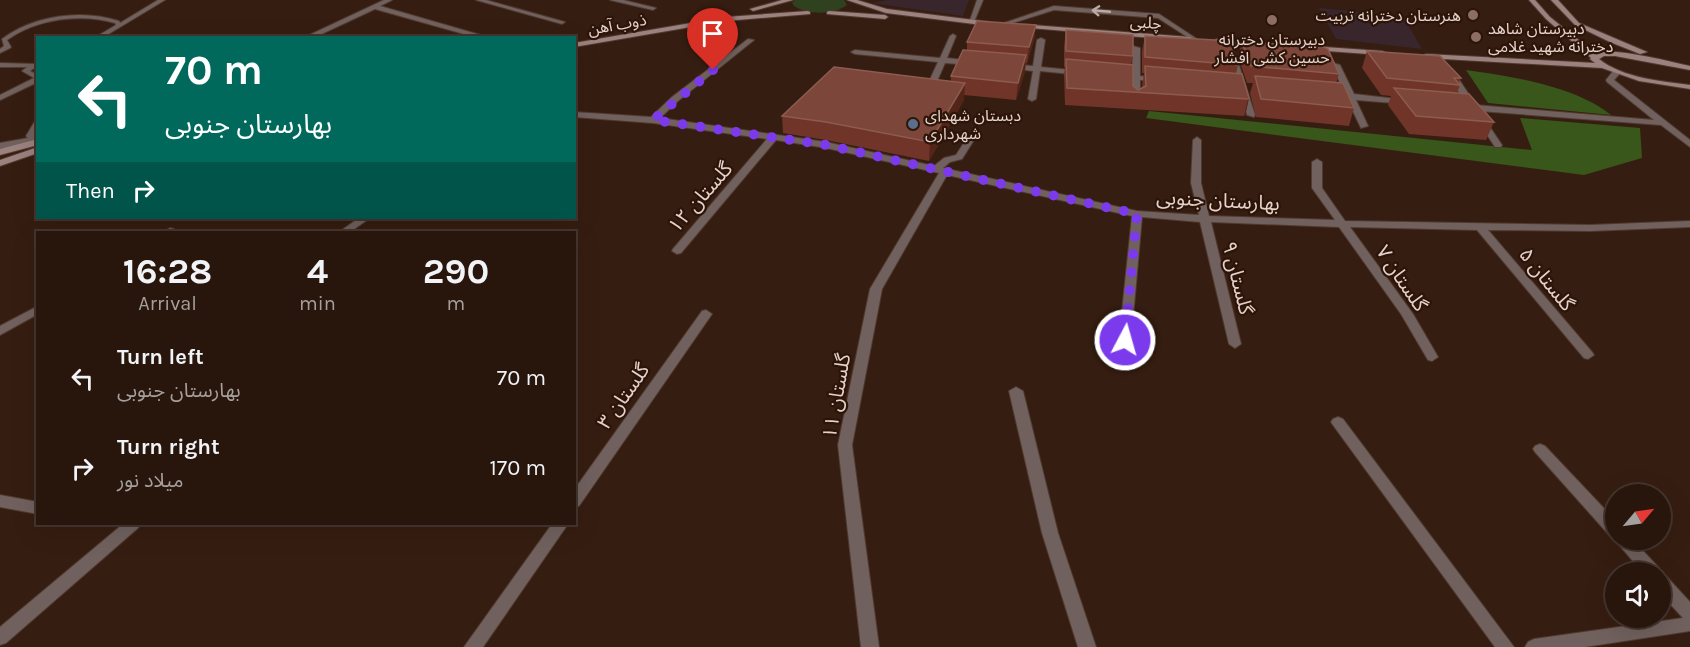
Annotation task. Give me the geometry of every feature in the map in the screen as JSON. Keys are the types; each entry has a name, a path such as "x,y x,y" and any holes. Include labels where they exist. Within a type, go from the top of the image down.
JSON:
{"main road":[{"path":"791,0 788,4 790,7 808,13"},
{"name":"ذوب آهن","path":"576,43 776,5 791,0"},
{"path":"829,13 849,7 851,4 849,0 886,11 940,19"},
{"path":"1532,0 1548,18 1595,57 1602,66 1617,72 1690,87"},
{"path":"1554,0 1577,24 1612,41 1690,68"},
{"name":"ذوب آهن","path":"576,43 726,19 808,13 940,19"},
{"name":"چلبی","path":"940,19 1265,44"},
{"path":"1300,47 1390,53"},
{"path":"1595,57 1614,54 1690,68"},
{"path":"1412,55 1602,66"},
{"path":"0,153 36,140"},
{"path":"0,163 36,151"}],"street":[{"path":"310,36 389,0"},
{"path":"479,0 562,22"},
{"path":"613,0 653,8"},
{"path":"375,7 481,36"},
{"path":"930,88 953,36"},
{"path":"653,120 675,99 750,40"},
{"path":"1032,99 1041,40"},
{"path":"1136,48 1136,103"},
{"path":"855,52 985,64"},
{"path":"1233,59 1251,115"},
{"path":"995,65 1093,74"},
{"path":"1336,65 1364,126"},
{"path":"1448,71 1498,145"},
{"path":"1617,72 1610,80 1690,144"},
{"path":"1104,75 1172,81"},
{"path":"1229,86 1252,88"},
{"path":"1329,95 1418,103"},
{"path":"1451,106 1665,123"},
{"name":"بهارستان جنوبی","path":"576,114 653,120 826,145 1137,214 1205,219 1479,226 1590,228 1690,224"},
{"path":"36,126 30,136 36,138"},
{"name":"گلستان ۱۲","path":"677,251 773,138"},
{"path":"0,146 36,139"},
{"path":"941,169 947,160 959,157 970,140"},
{"name":"گلستان ۹","path":"1197,140 1196,183 1235,344"},
{"name":"گلستان ۷","path":"1317,162 1317,188 1339,222 1407,314 1432,357"},
{"name":"گلستان ۱۱","path":"870,647 845,445 876,289 941,169"},
{"path":"1125,340 1137,214"},
{"path":"346,231 364,219"},
{"name":"گلستان ۵","path":"1479,226 1588,355"},
{"path":"0,331 36,310"},
{"name":"گلستان ۳","path":"576,499 706,314"},
{"path":"1016,392 1050,533 1086,647"},
{"path":"1338,422 1505,647"},
{"path":"1540,449 1605,520"},
{"path":"0,501 36,508"},
{"path":"0,638 128,525"},
{"path":"473,647 559,525"},
{"path":"1632,550 1643,562"},
{"path":"1671,593 1690,614"},
{"path":"1534,647 1690,624"}],"lane":[{"path":"101,36 162,0"},
{"path":"971,22 980,0"},
{"path":"1001,25 1054,8 1159,16 1194,39"},
{"path":"0,51 8,47 4,40 12,33 49,22 96,17 111,19 119,26"},
{"path":"0,65 36,65"},
{"path":"36,65 25,71 36,77"},
{"path":"0,98 36,79"}],"shaded area":[{"path":"888,0 969,0 963,16 872,3"},
{"path":"1319,8 1403,16 1422,49 1336,39"}],"green space":[{"path":"795,0 844,0 847,5 835,11 813,12 794,6 792,3"},
{"path":"1466,70 1542,84 1580,97 1611,115 1488,103"},
{"path":"1149,111 1532,150 1520,118 1640,128 1642,158 1584,175 1146,118"}],"building":[{"path":"977,21 1036,25 1029,47 967,42"},
{"path":"1066,30 1133,35 1133,56 1066,51"},
{"path":"1145,36 1232,41 1238,65 1145,57"},
{"path":"1242,42 1324,47 1328,49 1339,74 1251,66"},
{"path":"963,50 1026,55 1018,83 951,76"},
{"path":"1367,51 1440,56 1461,78 1454,78 1460,85 1387,78"},
{"path":"1066,59 1133,65 1133,86 1138,90 1146,86 1145,66 1242,74 1249,98 1067,88"},
{"path":"834,67 965,83 930,142 782,116"},
{"path":"1255,76 1343,83 1354,108 1261,99"},
{"path":"1394,88 1469,94 1494,122 1416,116"}],"place":[{"name":"هنرستان دخترانه تربیت","path":"1473,15"},
{"name":"دبیرستان دخترانه حسین کشی افشار","path":"1272,20"},
{"name":"دبیرستان شاهد دخترانه شهید غلامی","path":"1476,37"},
{"name":"دبستان شهدای شهرداری","path":"913,124"}],"route":[{"path":"713,70 675,99 653,120 826,145 1137,214 1125,340"}]}
